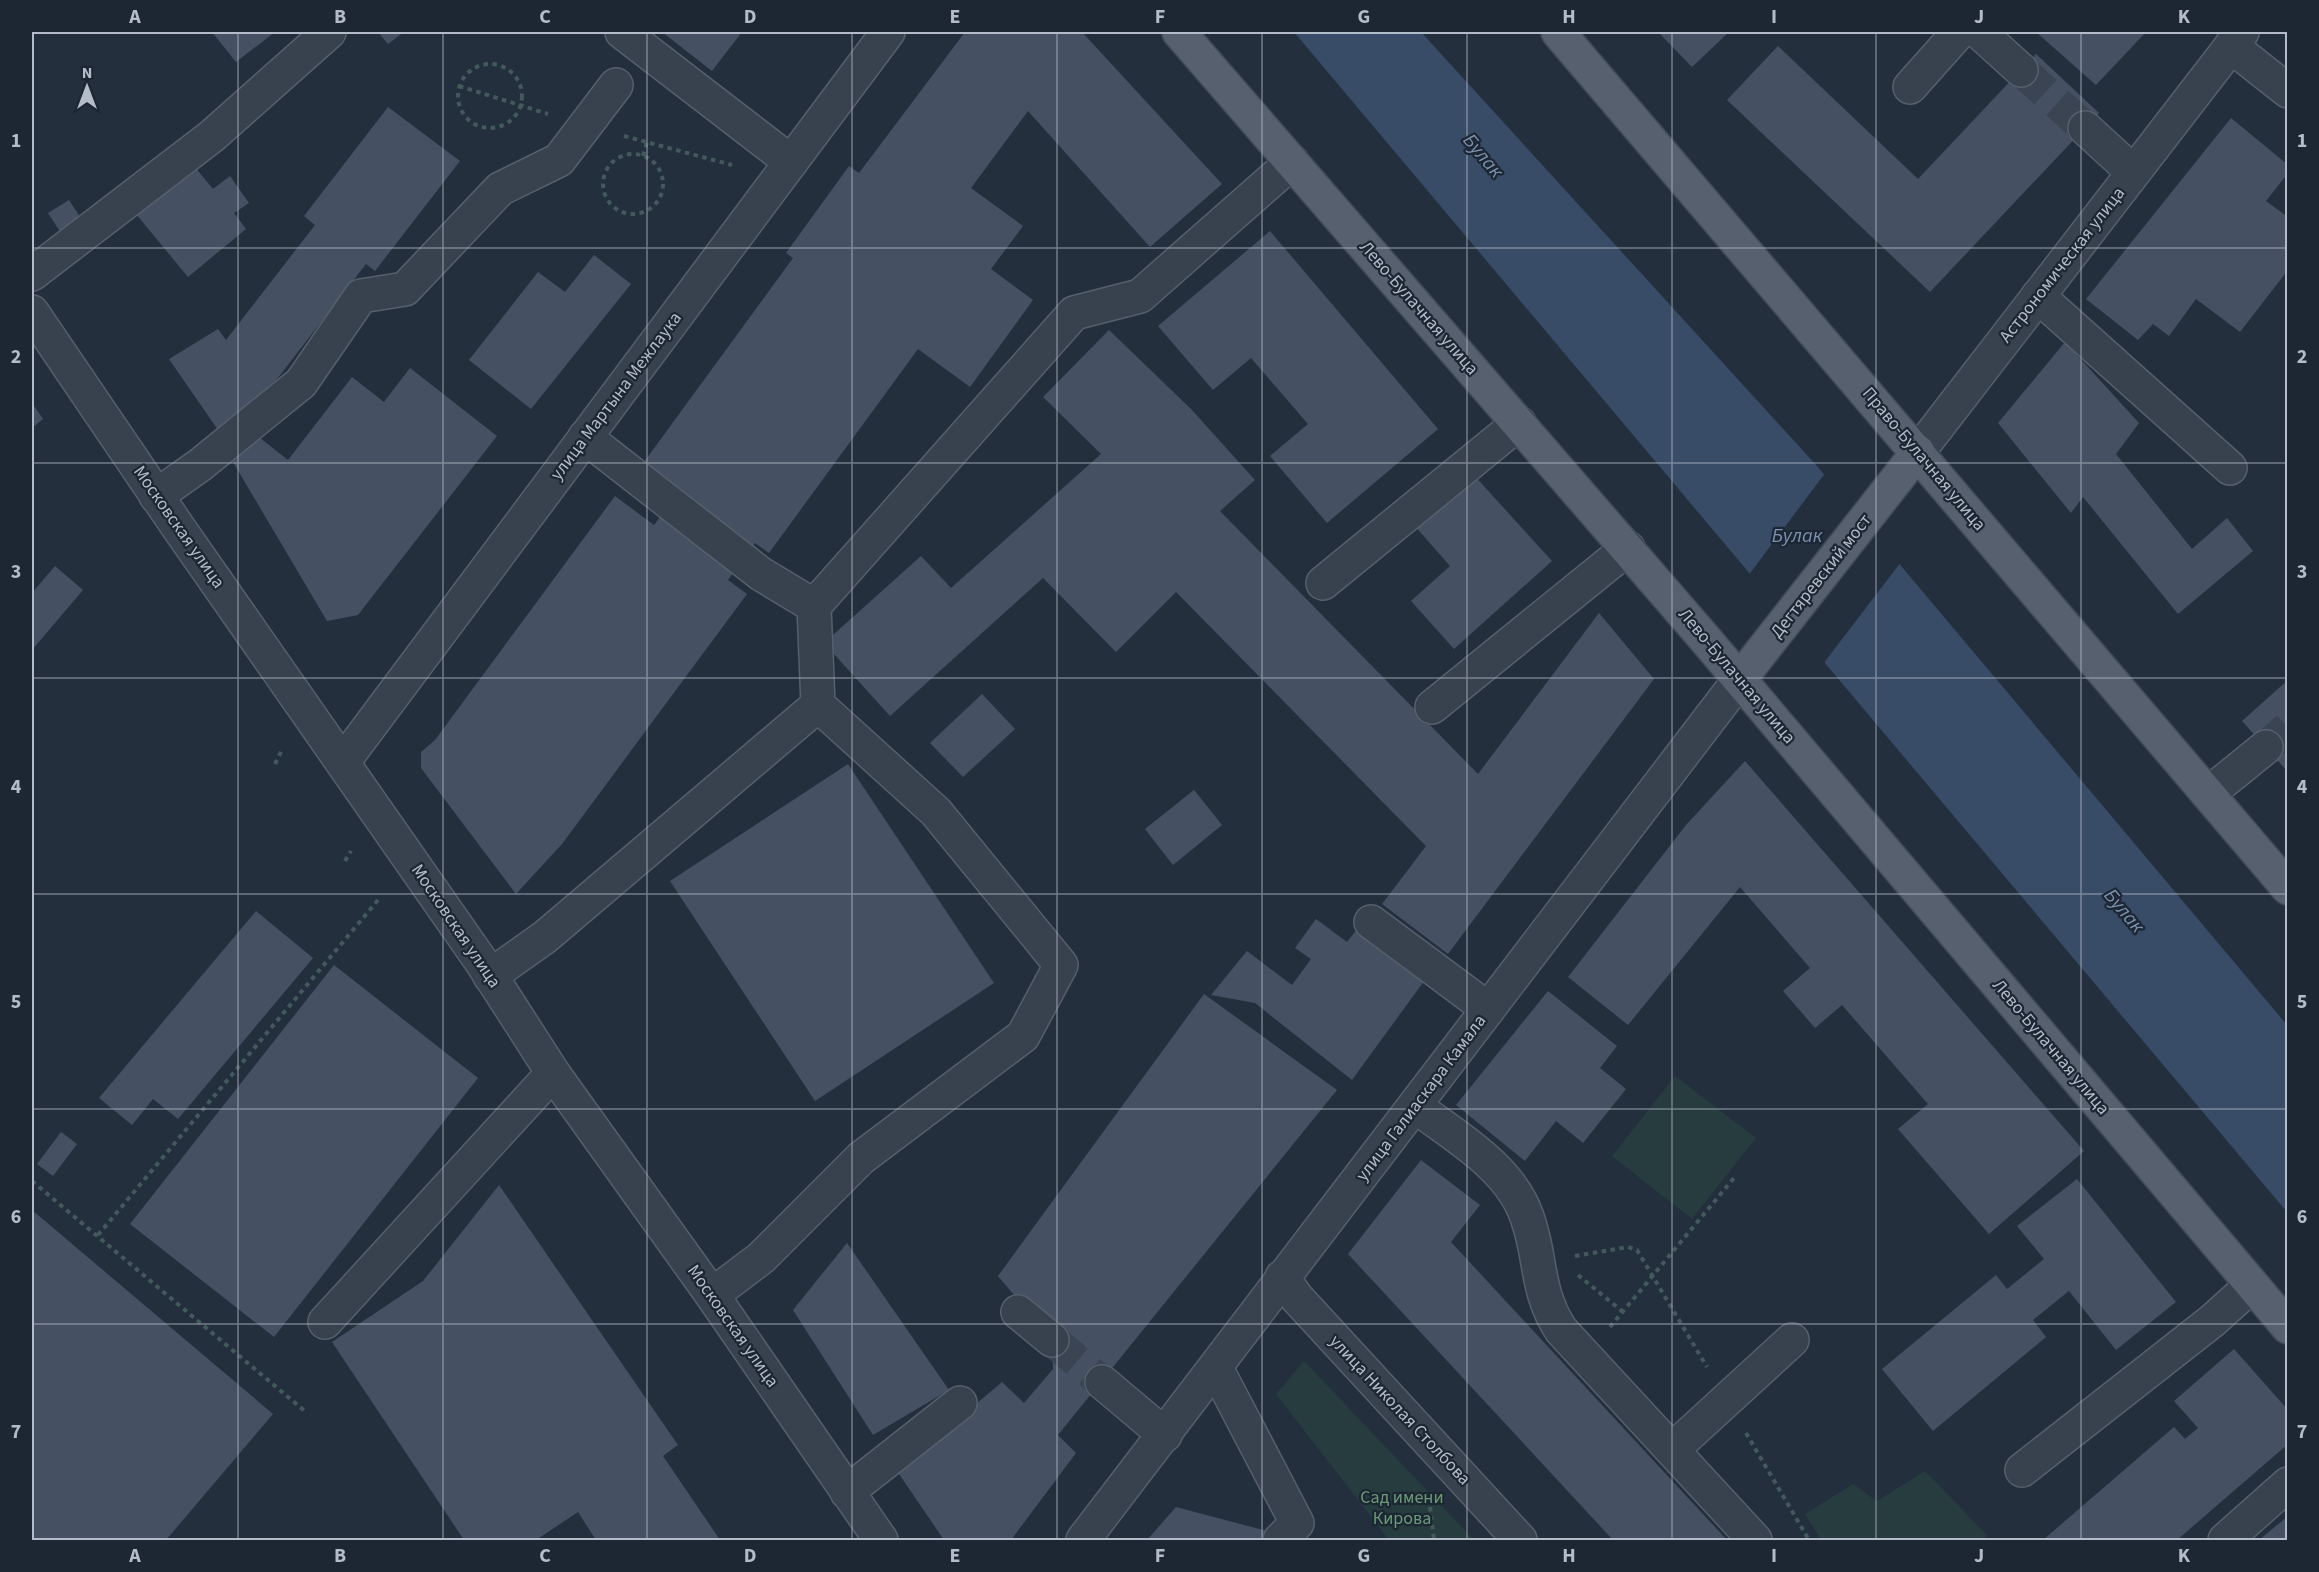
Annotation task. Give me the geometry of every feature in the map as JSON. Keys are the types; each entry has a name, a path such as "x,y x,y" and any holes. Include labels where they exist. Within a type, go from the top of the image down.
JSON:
{"main road":[{"name":"Лево-Булачная улица","path":"1179,32 1628,548 1749,667 2288,1327"},
{"name":"Право-Булачная улица","path":"1558,32 2288,888"},
{"name":"Астрономическая улица","path":"1882,498 1918,452"},
{"name":"Дегтяревский мост","path":"1749,667 1882,498"}],"street":[{"path":"32,273 212,136 329,32"},
{"path":"622,32 791,162"},
{"name":"улица Мартына Межлаука","path":"343,762 888,32"},
{"path":"1910,87 1959,32"},
{"path":"1979,32 2021,70"},
{"path":"2236,39 2288,91"},
{"name":"Астрономическая улица","path":"1918,452 2236,39"},
{"path":"156,496 200,465 301,383 361,296 405,289 500,189 560,160 616,85"},
{"path":"2085,128 2133,172"},
{"path":"712,1295 761,1258 861,1158 1023,1036 1061,965 936,812 818,705 814,606 1074,313 1140,296 1292,162"},
{"path":"2038,296 2230,468"},
{"name":"Московская улица","path":"32,312 156,496 490,976 554,1073 712,1295 880,1540"},
{"path":"1323,582 1519,423"},
{"path":"585,437 761,574 814,606"},
{"path":"1432,707 1628,548"},
{"name":"улица Галиаскара Камала","path":"1083,1540 1749,667"},
{"path":"490,976 545,937 818,705"},
{"path":"2208,794 2266,747"},
{"path":"1371,922 1488,1009"},
{"path":"325,1322 554,1073"},
{"path":"1416,1106 1504,1177 1521,1201 1548,1261 1545,1301 1552,1316 1585,1356 1755,1540"},
{"name":"улица Николая Столбова","path":"1282,1277 1297,1298 1520,1540"},
{"path":"2022,1470 2212,1321 2252,1285"},
{"path":"1018,1312 1052,1340"},
{"path":"1672,1450 1792,1340"},
{"path":"1216,1368 1297,1523 1280,1540"},
{"path":"1102,1382 1165,1435"},
{"path":"847,1492 960,1403"},
{"path":"2225,1540 2288,1484"}],"path":[{"path":"487,63 500,64 511,71 519,81 523,93 522,105 516,117 506,124 493,129 481,127 469,121 461,111 458,99 459,86 465,75 475,67 487,63"},
{"path":"642,156 647,142"},
{"path":"631,154 642,156 653,161 660,170 663,182 661,194 646,211 623,212 613,206 606,197 603,186 605,174 610,164 620,157 631,154"},
{"path":"275,764 282,750"},
{"path":"345,861 351,851"},
{"path":"98,1235 378,900"},
{"path":"1585,1356 1734,1178"},
{"path":"32,1181 307,1413"},
{"path":"1548,1261 1628,1247 1641,1254 1809,1540"},
{"path":"1548,1261 1623,1312"},
{"path":"1429,1491 1434,1540"}],"green space":[{"path":"1675,1076 1756,1138 1692,1219 1612,1156"},
{"name":"Сад имени Кирова","path":"1304,1361 1474,1540 1389,1540 1276,1394"},
{"path":"1925,1471 1988,1536 1983,1540 1821,1540 1805,1514 1853,1484 1877,1501"}],"water":[{"name":"Булак","path":"1294,32 1421,32 1817,466 2287,1025 2287,1212"}],"pier":[{"path":"1826,472 1901,562 1823,664 1748,576"}],"building":[{"path":"212,32 275,32 236,62"},
{"path":"378,32 404,32 388,44"},
{"path":"662,32 742,32 712,71"},
{"path":"965,32 1082,32 1222,184 1150,247 1028,111 971,188 1023,226 991,269 1033,300 970,387 918,349 769,553 755,543 728,580 747,594 562,844 516,894 421,768 421,752 435,740 615,496 654,525 681,489 644,462 793,258 786,253 849,166 859,173"},
{"path":"1658,32 1729,32 1692,67"},
{"path":"2036,32 2146,32 2096,85"},
{"path":"1778,46 1918,179 2036,54 2099,113 1930,292 1727,100"},
{"path":"388,107 460,161 375,271 366,264 277,379 218,430 169,359 218,329 226,340 315,225 304,216"},
{"path":"2231,118 2288,165 2288,173 2266,201 2288,217 2288,270 2240,332 2196,299 2169,336 2153,324 2138,340 2086,299"},
{"path":"194,166 213,189 230,176 249,203 234,213 246,229 188,277 136,214"},
{"path":"69,200 82,220 61,233 48,213"},
{"path":"1270,231 1438,429 1327,523 1270,456 1308,424 1251,358 1213,390 1158,326"},
{"path":"594,255 631,284 531,409 469,360 538,272 565,292"},
{"path":"1109,330 1191,409 1255,480 1220,511 1478,774 1599,613 1654,679 1448,954 1382,904 1426,846 1176,592 1116,652 1043,578 890,716 824,643 921,556 951,588 1101,454 1043,397"},
{"path":"2065,342 2139,423 2116,454 2192,549 2227,518 2253,551 2178,614 2083,497 2071,513 1998,423"},
{"path":"410,368 497,436 358,615 327,621 230,457 251,431 288,460 352,377 384,402"},
{"path":"32,403 43,419 32,428"},
{"path":"1472,473 1552,561 1454,649 1411,601 1450,566 1414,525"},
{"path":"55,566 83,590 32,650 32,593"},
{"path":"2288,680 2288,772 2242,721"},
{"path":"982,694 1015,729 963,777 930,743"},
{"path":"1745,761 2084,1151 1989,1234 1898,1129 1928,1104 1842,1005 1815,1028 1783,991 1810,968 1740,887 1628,1025 1568,977 1686,825"},
{"path":"848,764 994,983 815,1101 670,881"},
{"path":"1194,790 1222,825 1173,865 1145,829"},
{"path":"256,911 313,958 178,1119 153,1099 132,1125 99,1098"},
{"path":"1316,919 1347,942 1358,928 1427,977 1352,1080 1255,1003 1211,995 1247,951 1292,985 1311,959 1295,948"},
{"path":"334,965 478,1078 274,1337 130,1224"},
{"path":"1548,991 1617,1046 1600,1068 1626,1089 1583,1143 1556,1121 1525,1161 1456,1105"},
{"path":"1204,994 1337,1090 1058,1435 1076,1453 1011,1540 944,1540 897,1471 1002,1382 1024,1403 1053,1369 1052,1340 998,1276"},
{"path":"61,1132 77,1144 53,1176 37,1164"},
{"path":"1421,1160 1480,1205 1451,1242 1727,1540 1613,1540 1348,1254"},
{"path":"2077,1179 2176,1302 2116,1350 2069,1291 2033,1320 2046,1337 1933,1431 1882,1369 1996,1275 2007,1289 2044,1259 2017,1226"},
{"path":"499,1185 678,1445 663,1456 720,1540 596,1540 578,1512 536,1540 464,1540 332,1342 423,1281"},
{"path":"32,1210 273,1414 166,1540 32,1540"},
{"path":"847,1243 949,1390 873,1435 793,1310"},
{"path":"2234,1349 2288,1410 2288,1444 2177,1540 2043,1540 2174,1427 2185,1439 2198,1428 2174,1401"},
{"path":"1176,1507 1301,1540 1147,1540"},
{"path":"2288,1516 2288,1540 2259,1540"}],"tunnel":[{"path":"2021,70 2085,128"},
{"path":"2266,747 2288,728"},
{"path":"1052,1340 1102,1382"}]}
